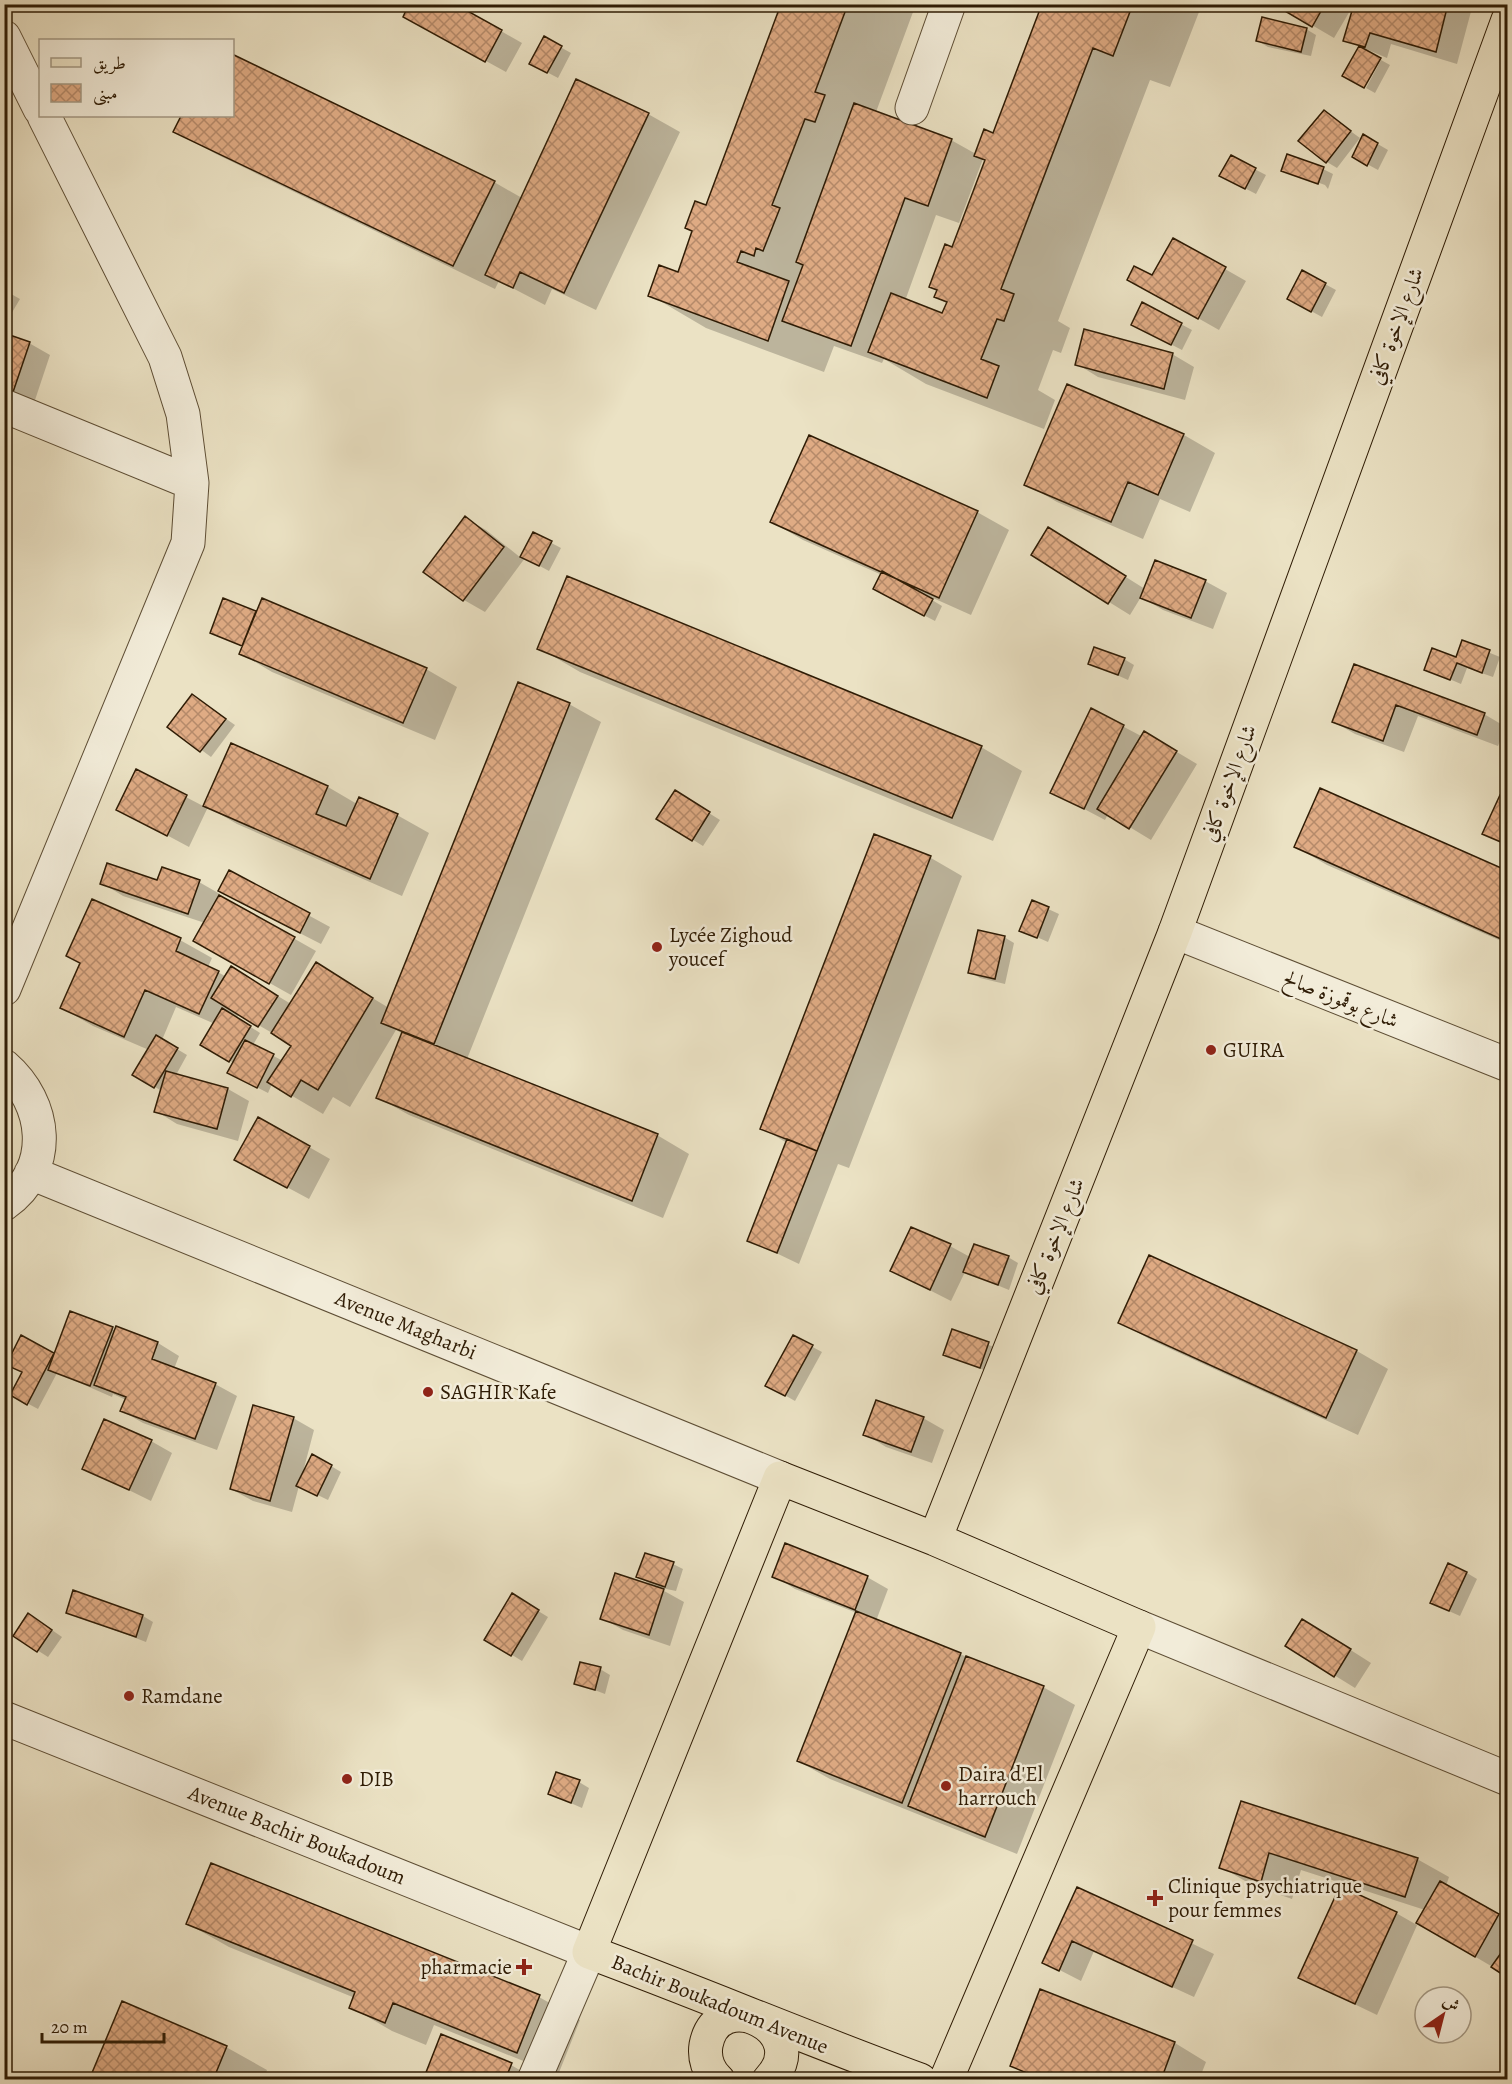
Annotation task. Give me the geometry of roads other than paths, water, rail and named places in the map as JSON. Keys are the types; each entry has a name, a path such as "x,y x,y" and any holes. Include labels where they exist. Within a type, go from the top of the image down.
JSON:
{"main road":[{"name":"شارع الإخوة كافي","path":"935,1539 1175,932 1508,20"},
{"path":"589,1952 780,1478 935,1539 1139,1628 946,2079"},
{"name":"Bachir Boukadoum Avenue","path":"589,1952 688,1989 825,2045 920,2079"},
{"path":"688,1989 711,2066"},
{"path":"711,2066 723,2020 734,2016 757,2017 775,2032 780,2043 773,2073"},
{"path":"773,2073 825,2045"}],"street":[{"path":"912,108 949,4"},
{"path":"4,37 39,107"},
{"path":"4,989 188,543 192,483 183,414 165,357 45,117"},
{"path":"4,406 192,483"},
{"name":"شارع بوقموزة صالح","path":"1175,932 1508,1065"},
{"path":"4,1066 20,1079 33,1100 39,1125 39,1149 31,1173 14,1197 4,1204"},
{"name":"Avenue Magharbi","path":"31,1173 780,1478"},
{"path":"1139,1628 1508,1779"},
{"name":"Avenue Bachir Boukadoum","path":"4,1719 589,1952"},
{"path":"534,2079 589,1952"}],"place":[{"name":"Lycée Zighoud youcef","path":"657,947"},
{"name":"GUIRA","path":"1211,1050"},
{"name":"SAGHIR Kafe","path":"428,1392"},
{"name":"Ramdane","path":"129,1696"},
{"name":"DIB","path":"347,1779"},
{"name":"Daira d'El harrouch","path":"946,1786"},
{"name":"Clinique psychiatrique pour femmes","path":"1155,1898"},
{"name":"pharmacie","path":"524,1967"}]}
